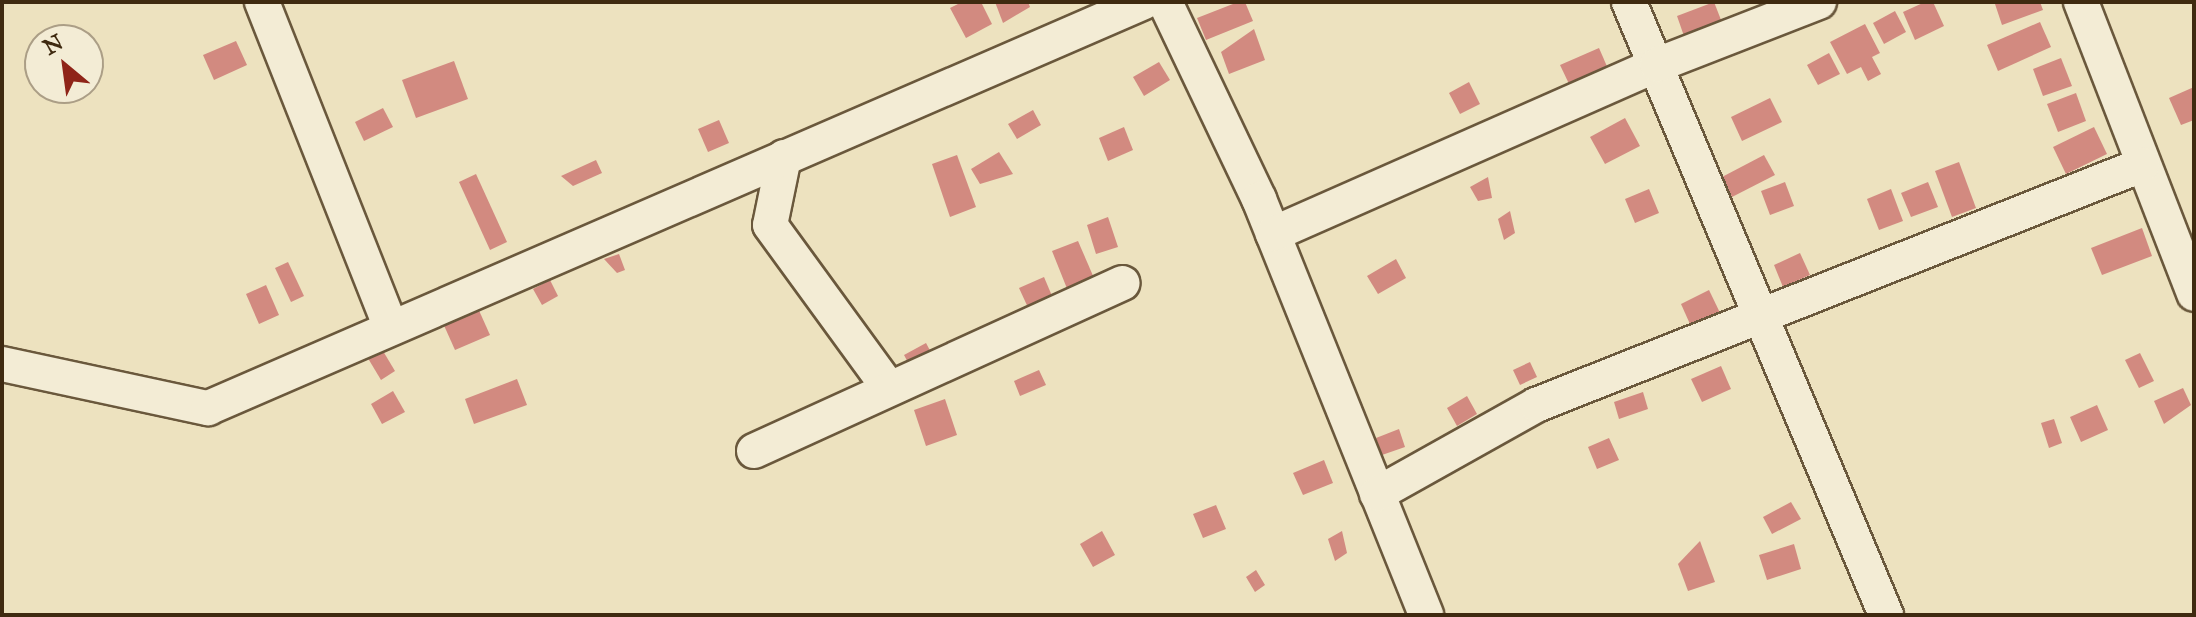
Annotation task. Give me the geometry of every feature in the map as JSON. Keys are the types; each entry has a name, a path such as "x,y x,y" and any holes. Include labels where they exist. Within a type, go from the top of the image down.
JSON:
{"street":[{"path":"262,2 391,327"},
{"path":"2,364 208,408 1144,2"},
{"path":"1165,2 1273,234 1426,615"},
{"path":"1629,2 1758,320 1886,615"},
{"path":"1273,234 1657,65 1819,2"},
{"path":"2081,2 2194,294"},
{"path":"784,157 770,225 889,388"},
{"path":"1377,494 1536,405 1758,320 2142,165"},
{"path":"754,451 1123,283"}],"building":[{"path":"962,2 981,2 992,24 966,38 950,8"},
{"path":"995,2 1028,2 1030,7 1003,23"},
{"path":"1245,2 1253,21 1206,40 1197,18"},
{"path":"1714,2 1723,25 1685,39 1677,16"},
{"path":"1925,2 1933,2 1944,26 1915,40 1903,12"},
{"path":"2040,2 2043,10 2002,25 1995,4"},
{"path":"1895,11 1906,32 1884,44 1873,23"},
{"path":"2040,22 2051,47 1998,71 1987,45"},
{"path":"1865,24 1880,53 1872,57 1881,74 1868,81 1861,67 1847,74 1830,42"},
{"path":"1254,29 1265,60 1229,74 1221,52"},
{"path":"236,41 247,65 214,80 203,55"},
{"path":"1599,48 1609,71 1571,88 1560,65"},
{"path":"1829,53 1840,74 1818,85 1807,65"},
{"path":"2061,58 2072,86 2043,96 2033,69"},
{"path":"454,61 468,99 416,118 402,80"},
{"path":"1159,62 1170,80 1144,96 1133,77"},
{"path":"1469,82 1480,104 1460,114 1449,93"},
{"path":"2194,87 2194,120 2181,125 2169,98"},
{"path":"2076,93 2086,121 2058,132 2047,104"},
{"path":"1770,98 1782,122 1742,141 1731,117"},
{"path":"383,108 393,127 364,141 355,122"},
{"path":"1033,110 1041,125 1017,139 1008,124"},
{"path":"1625,118 1640,146 1605,164 1590,137"},
{"path":"719,120 729,143 708,152 698,129"},
{"path":"1124,127 1133,150 1108,161 1099,138"},
{"path":"2094,127 2107,154 2066,174 2053,147"},
{"path":"999,152 1013,174 980,184 971,169"},
{"path":"957,155 976,207 950,217 932,164"},
{"path":"1764,155 1775,175 1732,197 1722,177"},
{"path":"596,160 602,173 573,186 561,176"},
{"path":"1959,162 1976,208 1952,217 1935,171"},
{"path":"476,174 507,242 490,250 459,182"},
{"path":"1488,177 1492,198 1478,201 1470,187"},
{"path":"1785,182 1794,206 1770,215 1761,191"},
{"path":"1928,182 1938,207 1911,217 1901,193"},
{"path":"1649,189 1659,213 1635,223 1625,199"},
{"path":"1891,189 1903,221 1879,230 1867,199"},
{"path":"1510,211 1515,233 1504,240 1498,219"},
{"path":"1108,217 1118,247 1096,254 1087,225"},
{"path":"2142,228 2152,256 2102,275 2091,248"},
{"path":"1078,241 1097,285 1070,296 1052,251"},
{"path":"1800,253 1810,275 1783,287 1774,265"},
{"path":"619,254 625,270 617,273 604,259"},
{"path":"1396,259 1406,278 1378,294 1367,276"},
{"path":"288,262 304,296 291,302 275,268"},
{"path":"1044,277 1055,303 1031,314 1019,288"},
{"path":"550,280 558,296 542,305 533,289"},
{"path":"266,285 279,315 259,324 246,294"},
{"path":"1709,290 1723,319 1694,333 1681,304"},
{"path":"477,306 490,335 455,350 442,321"},
{"path":"926,343 933,356 911,368 904,355"},
{"path":"380,346 395,371 381,380 366,355"},
{"path":"2140,353 2154,381 2139,388 2125,360"},
{"path":"1530,362 1537,377 1520,385 1513,370"},
{"path":"1721,366 1731,389 1702,402 1691,379"},
{"path":"1039,370 1046,385 1020,396 1014,381"},
{"path":"517,379 527,405 474,424 465,399"},
{"path":"2183,388 2191,405 2164,424 2154,401"},
{"path":"393,391 405,412 382,424 371,404"},
{"path":"1643,392 1648,409 1619,419 1614,402"},
{"path":"1467,396 1477,414 1457,426 1447,408"},
{"path":"945,399 957,435 926,446 914,410"},
{"path":"2097,405 2108,430 2081,442 2070,417"},
{"path":"2054,419 2062,443 2049,448 2041,423"},
{"path":"1399,429 1405,447 1382,455 1376,438"},
{"path":"1609,438 1619,460 1597,469 1588,447"},
{"path":"1324,460 1333,483 1303,495 1293,473"},
{"path":"1791,502 1801,519 1772,534 1763,517"},
{"path":"1216,505 1226,529 1203,538 1193,514"},
{"path":"1102,531 1115,555 1093,567 1080,544"},
{"path":"1342,531 1347,553 1335,561 1328,539"},
{"path":"1700,541 1715,582 1688,591 1678,564"},
{"path":"1794,544 1801,569 1767,580 1759,555"},
{"path":"1256,570 1265,585 1255,592 1246,577"}]}
